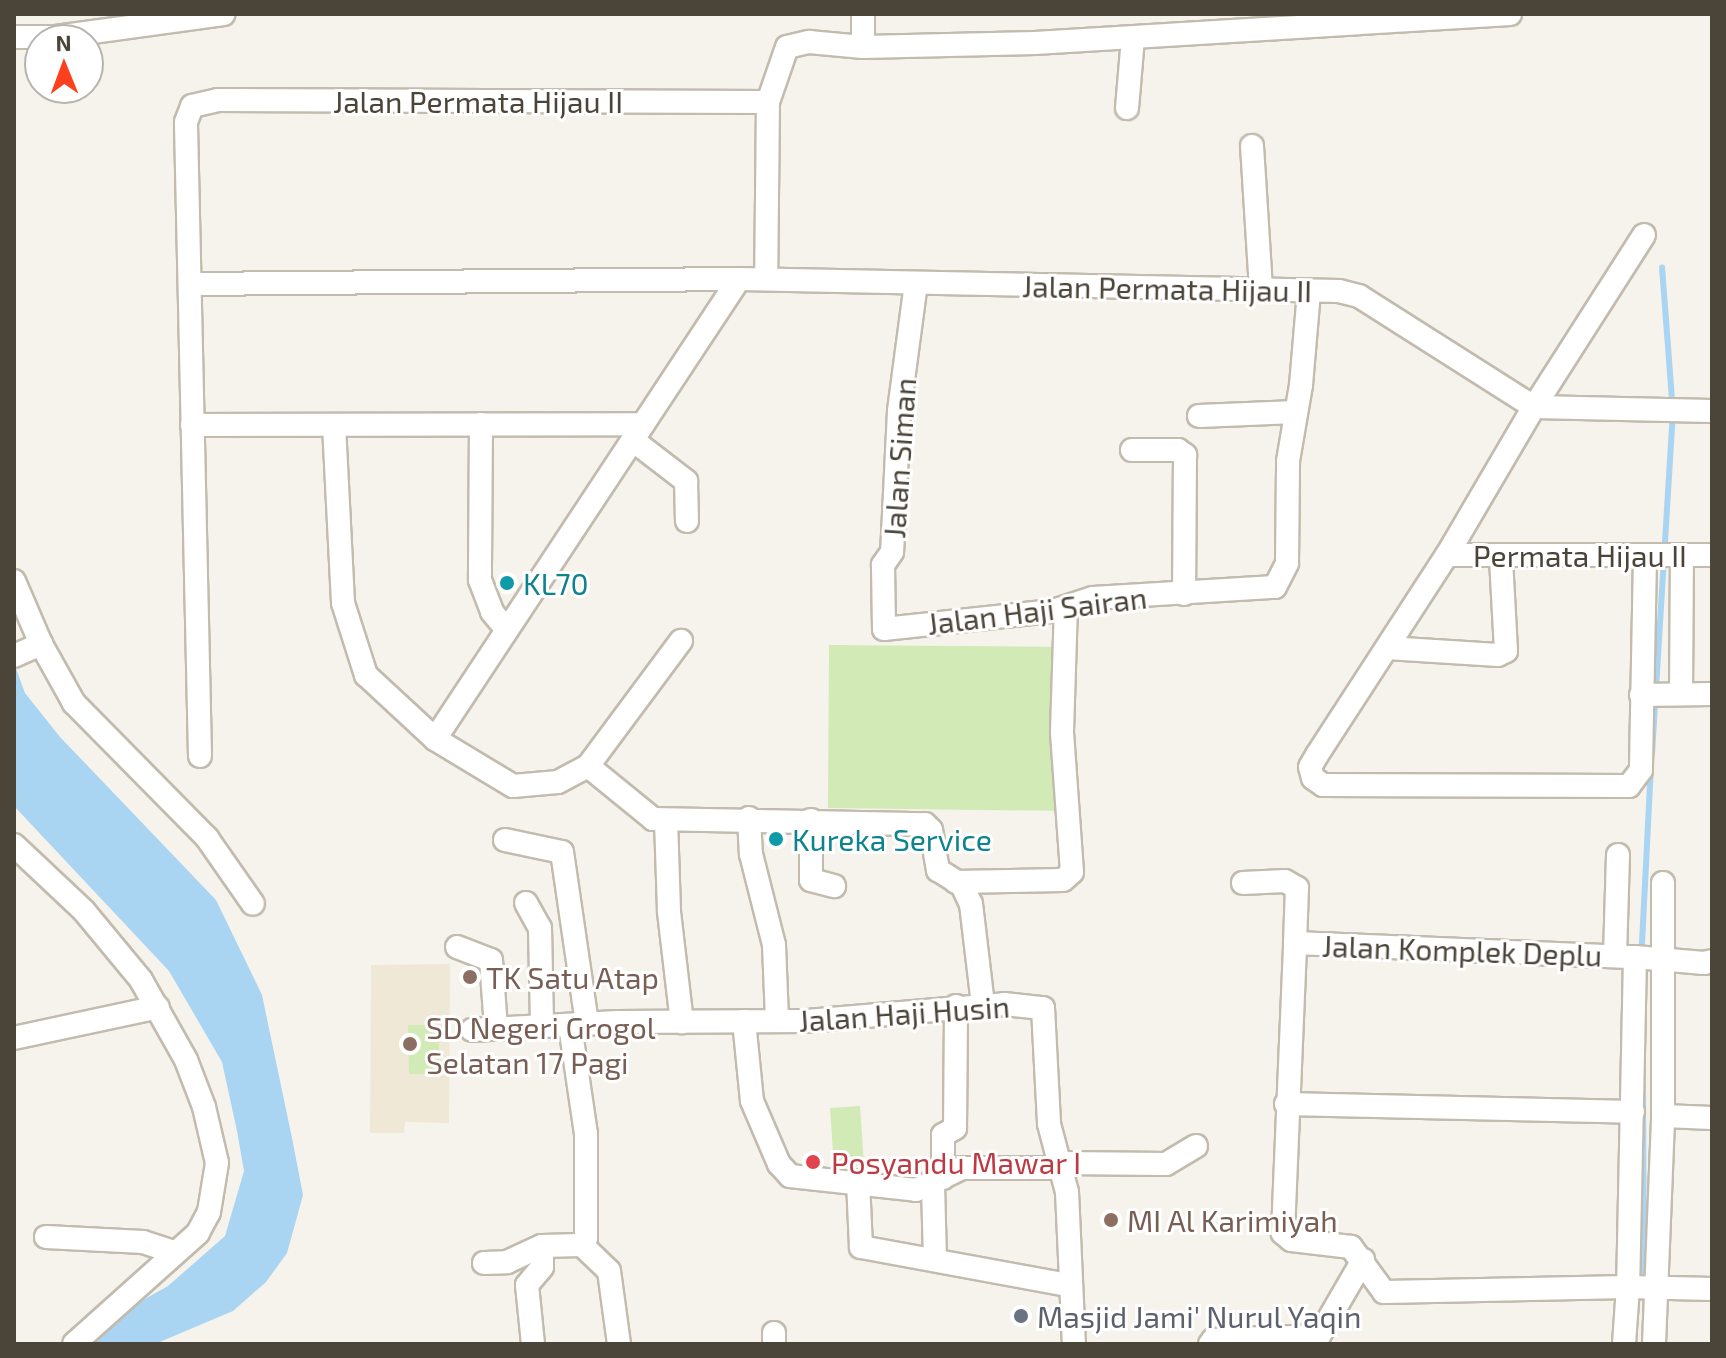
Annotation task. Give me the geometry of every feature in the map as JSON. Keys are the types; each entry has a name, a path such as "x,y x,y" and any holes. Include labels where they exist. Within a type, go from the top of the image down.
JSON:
{"street":[{"path":"14,37 56,37 223,14"},
{"path":"863,14 863,47"},
{"path":"766,279 768,102 787,47 809,42 863,47 1133,38 1510,14"},
{"path":"1127,108 1133,38"},
{"name":"Jalan Permata Hijau II","path":"200,756 186,122 199,102 768,102"},
{"path":"1252,146 1261,289"},
{"path":"1644,235 1534,407 1447,555 1310,767 1313,778 1323,785 1629,786 1641,770 1645,557"},
{"path":"435,739 739,279"},
{"name":"Jalan Permata Hijau II","path":"190,284 766,279 1261,289 1359,296 1534,407"},
{"name":"Jalan Siman","path":"884,629 883,565 892,552 899,411 916,283"},
{"name":"Jalan Haji Sairan","path":"884,629 1066,607 1093,598 1275,587 1282,579 1288,547 1288,461 1309,292"},
{"path":"1534,407 1702,410"},
{"path":"1199,416 1296,412"},
{"path":"481,424 480,580 492,612 507,630"},
{"path":"192,425 481,424 638,433 686,481 687,521"},
{"path":"334,425 343,603 366,675 435,739 513,786 558,782 588,766 681,641"},
{"path":"1132,450 1178,450 1185,455 1184,594"},
{"name":"Permata Hijau II","path":"1447,555 1501,558 1712,555"},
{"path":"1681,694 1682,556"},
{"path":"1387,648 1498,655 1506,651 1501,558"},
{"path":"14,581 28,650 74,703 207,838 253,904"},
{"path":"956,882 1063,880 1072,872 1062,732 1066,607"},
{"path":"1641,695 1712,694"},
{"path":"588,766 629,795 646,817 666,820 749,818 925,824 931,830 938,870 956,882 971,904 983,1005"},
{"path":"749,818 751,854 774,945 777,1021"},
{"path":"666,820 669,912 682,1022"},
{"path":"814,820 811,880 834,886"},
{"path":"505,840 562,852 586,1134 586,1238 582,1245"},
{"path":"14,845 109,940 158,1007 204,1107 217,1163 209,1212 198,1233 74,1344"},
{"path":"1618,855 1625,956 1712,961"},
{"path":"1243,883 1285,881 1297,888 1295,943"},
{"path":"1654,1344 1643,1288 1663,1116 1660,959 1663,883"},
{"path":"526,903 540,928 542,1026"},
{"name":"Jalan Komplek Deplu","path":"1363,1260 1351,1247 1291,1240 1283,1233 1295,943 1625,956 1643,1288 1624,1344"},
{"path":"457,947 491,960 496,1028"},
{"name":"Jalan Haji Husin","path":"472,1030 578,1024 777,1021 956,1006 1037,1005 1046,1010 1048,1114 1068,1210 1074,1344"},
{"path":"935,1258 943,1135 955,1128 956,1006"},
{"path":"14,1038 158,1007"},
{"path":"744,1021 750,1092 783,1172 799,1178 858,1181 916,1190 962,1168 1166,1164 1196,1146"},
{"path":"1286,1104 1633,1112"},
{"path":"1663,1116 1712,1118"},
{"path":"858,1181 861,1247 935,1258 1069,1285"},
{"path":"46,1237 143,1242 174,1252"},
{"path":"484,1263 507,1262 542,1246 582,1245 609,1271 619,1344"},
{"path":"533,1344 527,1285 542,1267 542,1246"},
{"path":"1210,1344 1213,1340 1319,1336 1363,1260 1384,1292 1712,1289"}],"shaded area":[{"name":"SD Negeri Grogol Selatan 17 Pagi","path":"450,964 449,1123 405,1122 404,1133 370,1133 371,965"}],"green space":[{"path":"829,645 1068,647 1066,811 828,808"},
{"path":"408,1025 439,1025 439,1074 409,1074"},
{"path":"860,1106 864,1165 834,1167 830,1108"}],"water":[{"path":"14,663 25,693 60,737 216,900 262,995 292,1138 303,1195 287,1253 266,1282 233,1311 155,1344 85,1344 120,1313 168,1286 225,1236 244,1171 237,1131 222,1062 169,971 14,806"}],"waterway":[{"path":"1652,754 1673,413 1662,267"},
{"path":"1642,943 1651,766"},
{"path":"1643,1087 1644,1271"}],"place":[{"name":"KL70","path":"507,583"},
{"name":"Kureka Service","path":"776,839"},
{"name":"TK Satu Atap","path":"470,977"},
{"name":"SD Negeri Grogol Selatan 17 Pagi","path":"410,1044"},
{"name":"Posyandu Mawar I","path":"813,1162"},
{"name":"MI Al Karimiyah","path":"1111,1220"},
{"name":"Masjid Jami' Nurul Yaqin","path":"1021,1316"}]}
